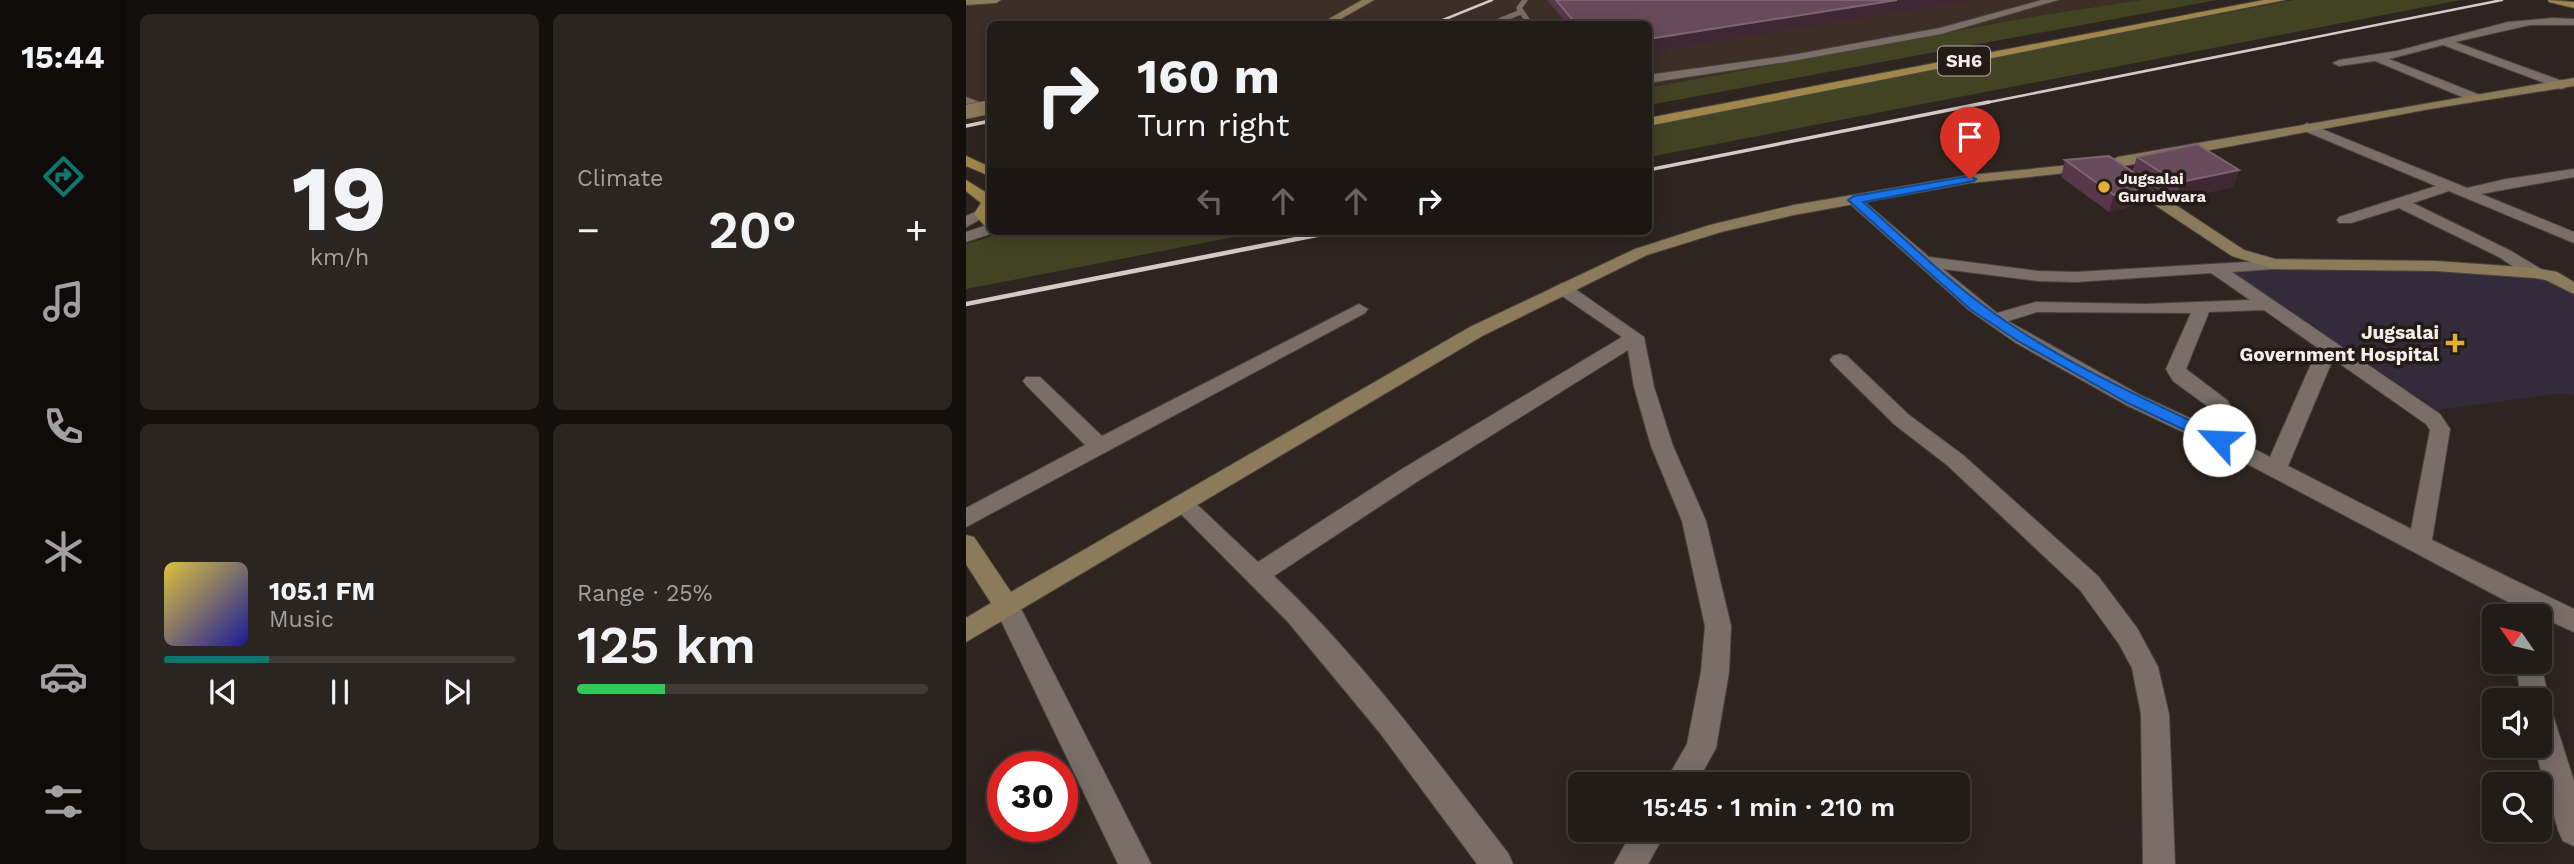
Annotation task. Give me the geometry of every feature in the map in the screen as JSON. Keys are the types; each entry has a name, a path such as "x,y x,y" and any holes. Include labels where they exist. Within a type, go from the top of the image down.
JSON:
{"main road":[{"name":"SH6","path":"1652,111 2246,0"},
{"name":"SH6","path":"1652,121 2280,0"},
{"path":"2553,0 2574,5"},
{"path":"966,160 987,170"},
{"path":"970,190 987,211"}],"street":[{"path":"966,2 996,0"},
{"path":"1330,21 1369,0"},
{"path":"1652,78 1792,58 1930,33 2053,0"},
{"path":"2339,63 2376,58 2546,20 2574,22"},
{"path":"2445,42 2568,84"},
{"path":"2376,58 2476,98"},
{"path":"966,631 1477,331 1641,252 1716,228 1854,200 1970,179 2110,165 2118,160 2568,84"},
{"path":"966,101 987,108"},
{"path":"966,112 987,109"},
{"path":"2307,127 2574,238"},
{"path":"2110,165 2113,171 2238,253 2273,264"},
{"path":"2467,193 2506,183 2574,173"},
{"path":"2345,220 2450,186"},
{"path":"1854,200 1975,306 1994,319 2098,381 2219,440 2419,545 2519,604"},
{"path":"2399,202 2574,289"},
{"path":"966,222 987,215"},
{"path":"966,237 987,216"},
{"path":"1926,262 2064,276 2273,264 2436,266 2574,276"},
{"path":"2215,268 2421,408 2440,429 2419,545"},
{"path":"1562,288 1635,337 1644,387 1659,434 1694,521 1718,626 1715,671 1700,748 1686,772"},
{"path":"1994,319 2036,307 2202,307 2269,304"},
{"path":"2202,307 2176,369 2180,377 2220,405 2219,440"},
{"path":"966,518 1359,309"},
{"path":"1257,575 1410,475 1635,337"},
{"path":"2275,470 2329,345"},
{"path":"1840,360 1902,420 1955,460 2089,583 2128,636 2145,667 2155,714 2159,864"},
{"path":"1033,381 1100,447"},
{"path":"1182,504 1297,614 1390,724 1497,864"},
{"path":"966,544 1007,606 1135,864"},
{"path":"2552,615 2574,621"},
{"path":"2552,758 2574,830"},
{"path":"1630,864 1644,842"}],"lane":[{"path":"1525,0 1519,8 1528,21"},
{"path":"1498,21 1521,12"}],"shaded area":[{"path":"966,0 2141,0 2031,17 1652,87 1652,21 987,21 987,127 966,118"},
{"name":"Jugsalai Government Hospital","path":"2279,267 2438,269 2538,276 2554,280 2574,294 2574,396 2563,393 2438,410 2225,270"}],"green space":[{"path":"2141,0 2217,0 1652,104 1652,87 2031,17"},
{"path":"2293,0 2461,0 1652,156 1652,122"},
{"path":"996,235 1244,235 966,289 966,244"}],"building":[{"path":"1556,0 1897,0 1652,38 1652,21 1574,21"},
{"path":"2197,144 2239,170 2181,182 2137,157"},
{"path":"2109,156 2154,186 2114,195 2065,160"}],"railway":[{"path":"1440,21 1492,0"},
{"path":"1980,104 2502,0"},
{"path":"1652,169 1989,102"},
{"path":"966,126 987,122"},
{"path":"966,304 1317,235"}],"place":[{"name":"Jugsalai Gurudwara","path":"2104,187"},
{"name":"Jugsalai Government Hospital","path":"2455,343"}],"route":[{"path":"1970,179 1854,200 1975,306 2023,338 2133,400 2219,440"}]}
